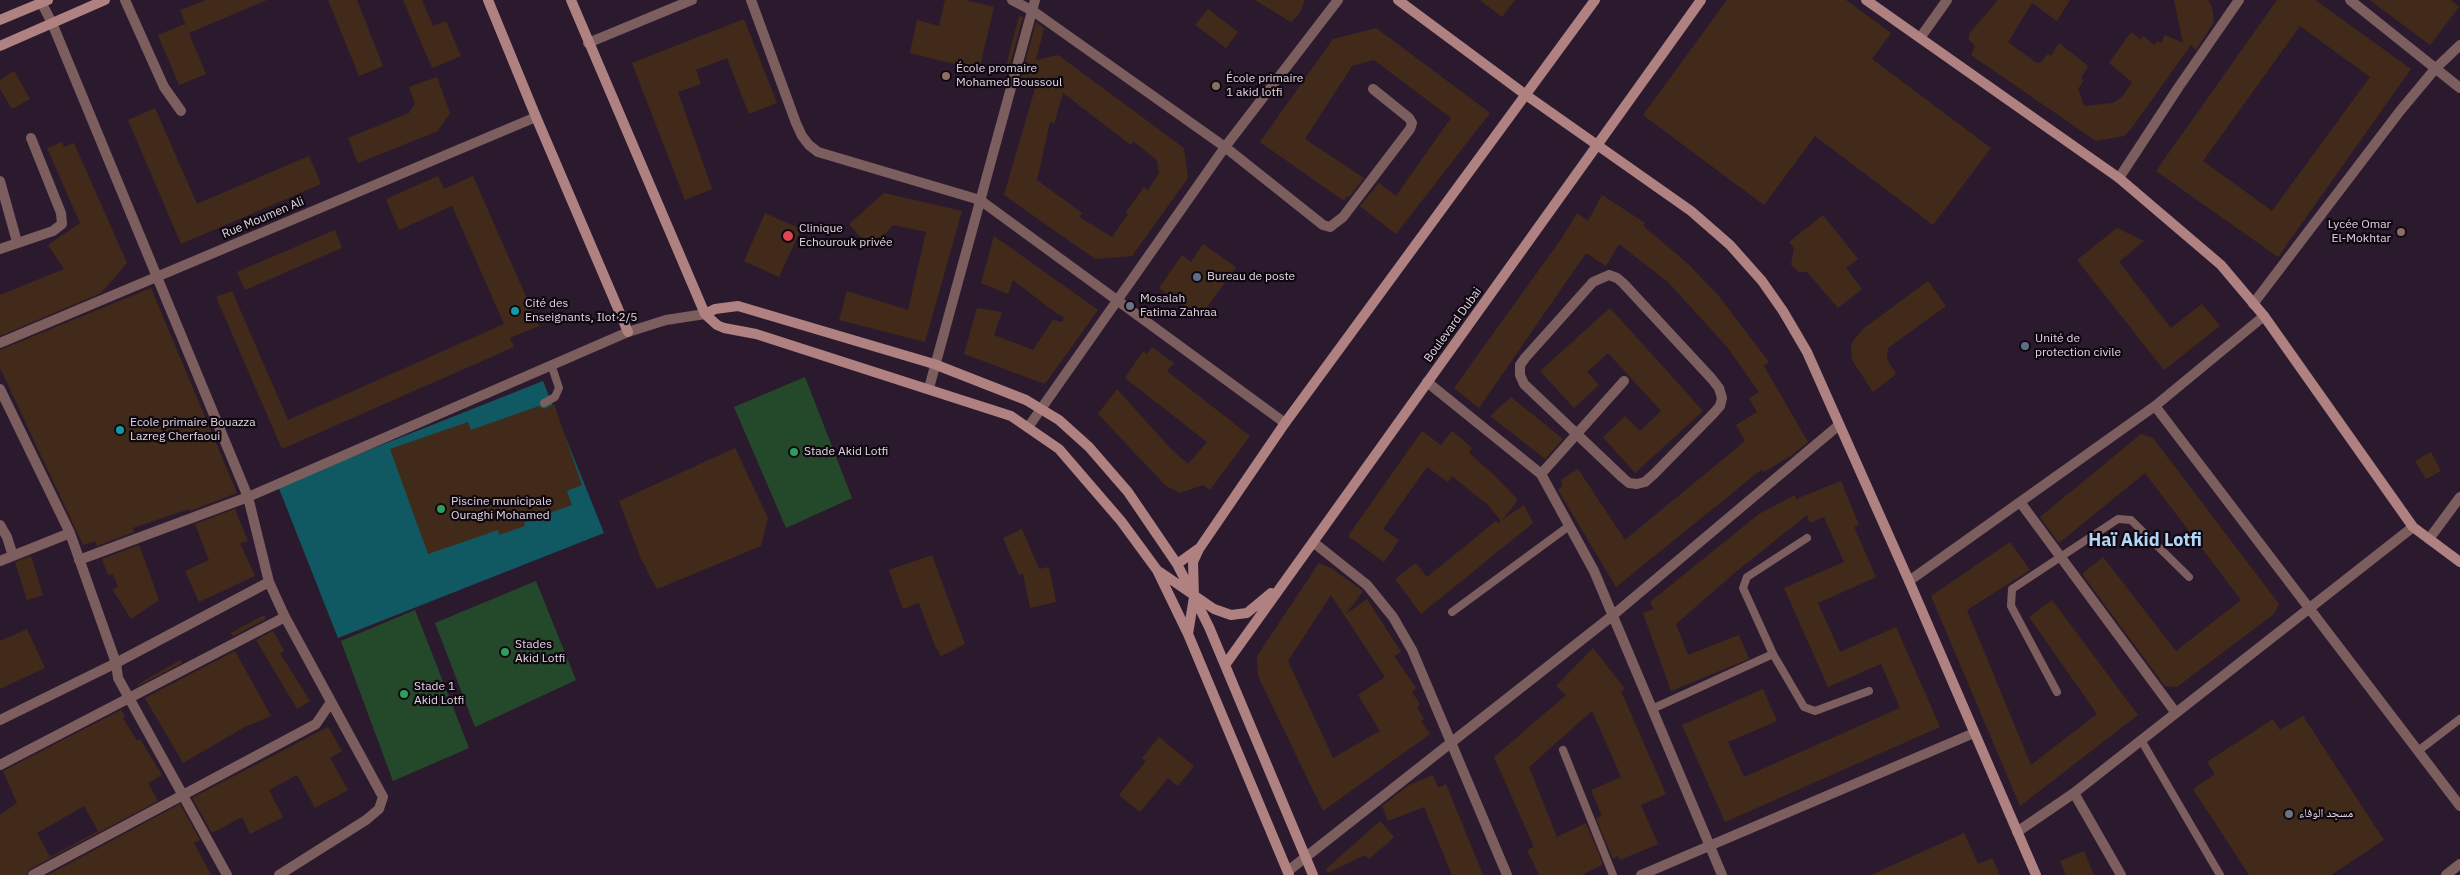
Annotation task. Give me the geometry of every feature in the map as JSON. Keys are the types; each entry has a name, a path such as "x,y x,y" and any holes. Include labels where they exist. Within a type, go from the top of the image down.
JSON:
{"street":[{"path":"0,46 105,0"},
{"path":"125,0 164,87 181,111"},
{"path":"488,0 628,332"},
{"path":"571,0 705,314 717,325 724,328 756,334 929,388 1011,416 1029,426 1059,448 1085,477 1157,570 1188,634 1288,873 1304,856 1612,616 1839,425"},
{"path":"588,43 692,0"},
{"path":"751,0 796,123 809,145 818,152 980,200 1119,299 1285,423"},
{"path":"1012,0 1032,10 1225,147 1323,225 1330,227 1343,217 1410,129 1412,123 1409,118 1373,89"},
{"path":"929,388 934,364 1035,0"},
{"path":"1029,426 1225,147 1338,0"},
{"path":"1398,0 1526,96 1597,144 1691,212 1730,245 1762,281 1783,311 1806,352 1909,581 2036,875"},
{"path":"1188,634 1194,597 1193,562 1199,549 1285,423 1595,0"},
{"name":"Boulevard Dubai","path":"1225,665 1700,0"},
{"path":"1866,0 2118,178 2221,265 2264,316 2413,527 2460,562"},
{"path":"1920,38 1947,0"},
{"path":"2118,178 2239,0"},
{"path":"2350,0 2460,88"},
{"path":"0,20 43,1 248,497 269,582 285,617 383,797 379,809 366,820 279,875"},
{"path":"2253,304 2400,111 2435,69 2460,45"},
{"name":"Rue Moumen Ali","path":"0,343 536,117"},
{"path":"0,250 17,242 53,232 62,224 61,213 31,138"},
{"path":"0,181 17,242"},
{"path":"1609,275 1623,283 1712,379 1719,388 1722,398 1720,406 1713,414 1654,474 1645,482 1637,484 1629,483 1623,478 1576,433 1524,384 1520,375 1520,365 1593,282 1609,275"},
{"path":"78,560 248,497 552,367 628,332 666,320 705,314 715,309 738,306 934,364 987,383 1042,409 1059,420 1104,461 1128,492 1177,564 1194,597 1225,665 1313,875"},
{"path":"1909,581 2155,406 2264,316"},
{"path":"1541,474 1624,381"},
{"path":"1427,382 1541,474 1594,571 1709,844 1719,874"},
{"path":"0,389 70,533 116,663 118,678 227,875"},
{"path":"2155,406 2460,806"},
{"path":"2429,540 2460,497"},
{"path":"2020,502 2176,713"},
{"path":"0,525 7,537 13,556"},
{"path":"2018,832 2074,793 2413,527"},
{"path":"0,561 70,533"},
{"path":"1313,542 1367,585 1393,617 1412,650 1507,875"},
{"path":"1177,564 1199,549"},
{"path":"1157,570 1194,597 1214,609 1231,615 1247,613 1262,601 1294,568"},
{"path":"0,720 116,663 269,582"},
{"path":"0,765 285,617"},
{"path":"33,875 316,724 331,702"},
{"path":"1641,875 1709,844 1974,733"},
{"path":"2074,793 2121,875"},
{"path":"2446,875 2460,864"}],"lane":[{"path":"544,403 555,397 559,388 552,367"},
{"path":"2057,692 2011,606 2012,589 2059,556 2118,519 2131,520 2189,578"},
{"path":"1452,612 1569,526"},
{"path":"1807,538 1747,576 1743,588 1773,654 1804,707 1815,711 1868,690"},
{"path":"1652,710 1773,654"},
{"path":"2418,750 2460,719"},
{"path":"2141,740 2220,875"},
{"path":"1563,750 1613,875"}],"shaded area":[{"name":"Stade Akid Lotfi","path":"805,377 852,498 786,528 734,407"},
{"name":"Piscine municipale Ouraghi Mohamed","path":"543,381 604,533 338,638 278,486"},
{"name":"Stades Akid Lotfi","path":"536,581 576,680 475,727 435,623"},
{"name":"Stade 1 Akid Lotfi","path":"415,610 469,748 393,781 341,641"}],"building":[{"path":"206,0 267,0 189,33 180,10"},
{"path":"328,0 357,0 383,66 359,76"},
{"path":"403,0 422,0 433,26 446,21 461,56 432,68"},
{"path":"945,0 965,0 994,7 979,70 910,53 917,20 939,26"},
{"path":"1255,0 1305,0 1299,14 1291,22"},
{"path":"1480,0 1515,0 1502,17"},
{"path":"1727,0 1846,0 1891,33 1872,59 1991,148 1933,225 1815,136 1764,205 1643,115"},
{"path":"1998,0 2070,0 2057,21 2032,3 2008,42 2035,62 2040,63 2048,54 2051,56 2059,43 2088,66 2081,78 2084,80 2078,89 2084,106 2113,103 2123,96 2132,82 2109,63 2131,32 2141,40 2143,36 2155,45 2157,41 2161,43 2165,35 2183,43 2174,0 2208,0 2212,7 2214,22 2196,50 2191,45 2131,129 2124,136 2096,141 1971,55 1975,46 1969,40 1969,34"},
{"path":"2277,0 2315,0 2411,69 2278,257 2156,171","holes":["2300,26 2370,77 2272,211 2203,161"]},
{"path":"2370,0 2451,0 2459,7 2430,45"},
{"path":"1208,9 1238,32 1226,48 1195,25"},
{"path":"1019,16 1023,17 1007,75 1004,74"},
{"path":"744,19 777,103 749,114 727,58 696,70 701,84 678,92 712,189 685,200 632,63"},
{"path":"1036,22 1044,28 1036,60 1058,55 1184,148 1188,178 1132,256 1095,259 1004,195 1037,82 1021,78","holes":["1063,93 1131,145 1133,141 1157,160 1159,173 1148,190 1144,187 1126,212 1128,214 1112,237 1079,217 1082,213 1037,180 1050,122 1054,124"]},
{"path":"185,24 206,74 179,85 158,35"},
{"path":"1376,28 1490,113 1396,234 1360,206 1379,183 1396,196 1451,118 1374,60 1352,66 1305,139 1364,178 1344,201 1260,142 1333,39"},
{"path":"14,71 30,99 12,109 0,89 0,80"},
{"path":"437,77 450,113 438,131 358,163 348,138 409,113 415,104 409,87"},
{"path":"155,108 197,204 309,156 321,184 181,244 128,120"},
{"path":"62,142 64,147 74,143 127,263 101,293 0,336 0,295 64,269 48,245 80,223 47,148"},
{"name":"Cité des Enseignants, Ilot 2/5","path":"438,176 444,189 473,176 539,326 510,338 514,347 282,449 216,297 232,291 288,420 504,324 452,206 399,230 386,199"},
{"path":"884,193 962,211 925,342 839,320 847,291 908,310 926,232 893,225 871,249 849,224"},
{"path":"1602,195 1645,223 1643,226 1687,263 1718,295 1769,362 1764,366 1808,442 1792,455 1764,472 1762,469 1616,587 1558,490 1562,486 1561,480 1578,469 1625,540 1745,441 1736,425 1757,412 1749,398 1759,392 1728,348 1668,282 1619,244 1606,266 1586,253 1479,408 1454,388 1562,238 1577,213 1588,221"},
{"path":"765,213 801,229 779,277 744,261"},
{"path":"1823,215 1858,259 1846,268 1862,289 1838,308 1807,272 1799,272 1791,265 1794,248 1789,242"},
{"path":"2117,228 2144,241 2119,262 2171,328 2202,304 2220,326 2164,370 2077,260"},
{"path":"335,230 342,248 245,290 237,272"},
{"path":"994,236 1098,310 1045,384 964,354 977,308 1002,312 994,335 1033,350 1053,320 1062,322 1064,317 1013,280 1008,294 981,283"},
{"name":"Bureau de poste","path":"1203,244 1236,267 1200,317 1159,288 1182,255 1191,262"},
{"path":"1928,281 1946,306 1888,348 1887,359 1896,374 1873,392 1852,360 1851,347 1853,341 1864,328"},
{"name":"Ecole primaire Bouazza Lazreg Cherfaoui","path":"151,288 237,493 190,511 189,509 133,528 134,532 97,546 95,541 83,545 0,368 0,350"},
{"path":"1610,308 1703,411 1635,473 1603,437 1625,416 1640,431 1661,411 1608,353 1587,372 1599,385 1574,408 1540,371"},
{"path":"1152,347 1174,363 1167,371 1250,436 1210,490 1203,485 1180,493 1166,486 1098,414 1117,389 1171,449 1188,464 1207,442 1125,378 1143,351 1147,354"},
{"path":"1511,397 1563,439 1545,459 1490,416"},
{"path":"554,404 582,485 567,491 572,505 524,522 525,526 499,535 498,530 428,554 390,449 468,422 471,430 539,406 544,409"},
{"path":"1422,431 1441,445 1452,431 1472,448 1469,453 1518,500 1502,520 1524,505 1533,523 1421,614 1395,579 1416,563 1427,577 1496,521 1498,523 1501,521 1488,505 1452,476 1448,482 1427,467 1383,529 1399,540 1384,562 1348,536"},
{"path":"2141,434 2153,438 2279,604 2274,614 2177,687 2165,686 2082,574 2103,557 2176,651 2241,600 2145,473 2059,543 2040,517"},
{"path":"735,448 768,518 761,546 657,589 641,559 619,501"},
{"path":"2431,452 2441,471 2426,479 2415,461"},
{"path":"1841,481 1859,525 1854,527 1876,577 1818,603 1840,652 1896,627 1940,727 1725,822 1682,725 1763,689 1777,721 1728,742 1744,777 1900,708 1881,664 1828,687 1784,588 1844,562 1824,517 1810,523 1807,515 1738,570 1676,624 1688,655 1739,635 1749,659 1671,691 1643,613 1654,609 1650,602 1759,514 1795,495 1796,499"},
{"path":"235,509 248,541 240,543 255,576 199,602 185,571 209,560 195,524"},
{"path":"1022,529 1039,569 1049,567 1056,602 1030,608 1023,573 1019,575 1003,538"},
{"path":"2010,542 2030,570 1967,610 2031,765 2097,714 2029,617 2052,600 2138,715 2020,806 1931,596"},
{"path":"139,545 159,600 131,619 112,589 118,587 113,574 108,575 102,559"},
{"path":"932,555 965,644 941,656 935,646 919,603 903,609 889,570"},
{"path":"31,556 43,595 27,600 15,562"},
{"path":"1319,563 1331,568 1363,591 1346,614 1367,599 1401,652 1394,656 1416,688 1412,692 1420,704 1417,707 1424,719 1421,721 1430,734 1323,811 1258,676 1257,656","holes":["1331,595 1385,677 1358,695 1380,731 1333,758 1288,661"]},
{"path":"264,615 266,619 233,636 231,633"},
{"path":"27,629 45,668 0,689 0,641"},
{"path":"273,631 284,651 280,653 310,701 297,709 256,640"},
{"path":"1593,648 1625,689 1621,691 1666,794 1641,805 1658,844 1620,860 1618,856 1613,859 1596,818 1602,816 1591,790 1621,777 1592,711 1529,767 1557,837 1586,823 1603,864 1582,875 1539,875 1527,850 1534,847 1494,757 1566,695 1556,686"},
{"path":"235,651 271,716 245,727 183,763 145,698"},
{"path":"180,660 182,663 137,685"},
{"path":"121,710 125,716 123,718 137,741 140,739 162,775 148,783 158,801 30,869 26,875 0,875 0,815 17,803 3,771","holes":["84,806 98,831 50,857 37,833"]},
{"name":"مسجد الوفاء","path":"2303,716 2384,840 2331,875 2249,875 2193,789 2215,774 2207,762 2273,719 2280,730"},
{"path":"328,727 342,751 330,758 348,790 315,808 297,775 269,790 283,817 250,834 242,817 212,833 192,798"},
{"path":"1159,737 1194,766 1178,786 1168,778 1140,812 1119,795 1146,761 1142,758"},
{"path":"1433,775 1438,788 1446,784 1483,875 1452,875 1424,807 1388,821 1382,806 1409,785"},
{"path":"180,804 200,840 194,843 211,875 48,875"},
{"path":"1380,821 1394,837 1389,842 1369,859 1365,855 1328,873 1326,869"},
{"path":"1964,833 1978,864 1992,858 2000,875 1871,875"},
{"path":"2084,851 2094,875 2066,875 2060,861"}],"place":[{"name":"École promaire Mohamed Boussoul","path":"946,76"},
{"name":"École primaire 1 akid lotfi","path":"1216,86"},
{"name":"Lycée Omar El-Mokhtar","path":"2401,232"},
{"name":"Clinique Echourouk privée","path":"788,236"},
{"name":"Bureau de poste","path":"1197,277"},
{"name":"Mosalah Fatima Zahraa","path":"1130,306"},
{"name":"Cité des Enseignants, Ilot 2/5","path":"515,311"},
{"name":"Unité de protection civile","path":"2025,346"},
{"name":"Ecole primaire Bouazza Lazreg Cherfaoui","path":"120,430"},
{"name":"Stade Akid Lotfi","path":"794,452"},
{"name":"Piscine municipale Ouraghi Mohamed","path":"441,509"},
{"name":"Stades Akid Lotfi","path":"505,652"},
{"name":"Stade 1 Akid Lotfi","path":"404,694"},
{"name":"مسجد الوفاء","path":"2289,814"}],"district":[{"name":"Haï Akid Lotfi","path":"2145,541"}]}
